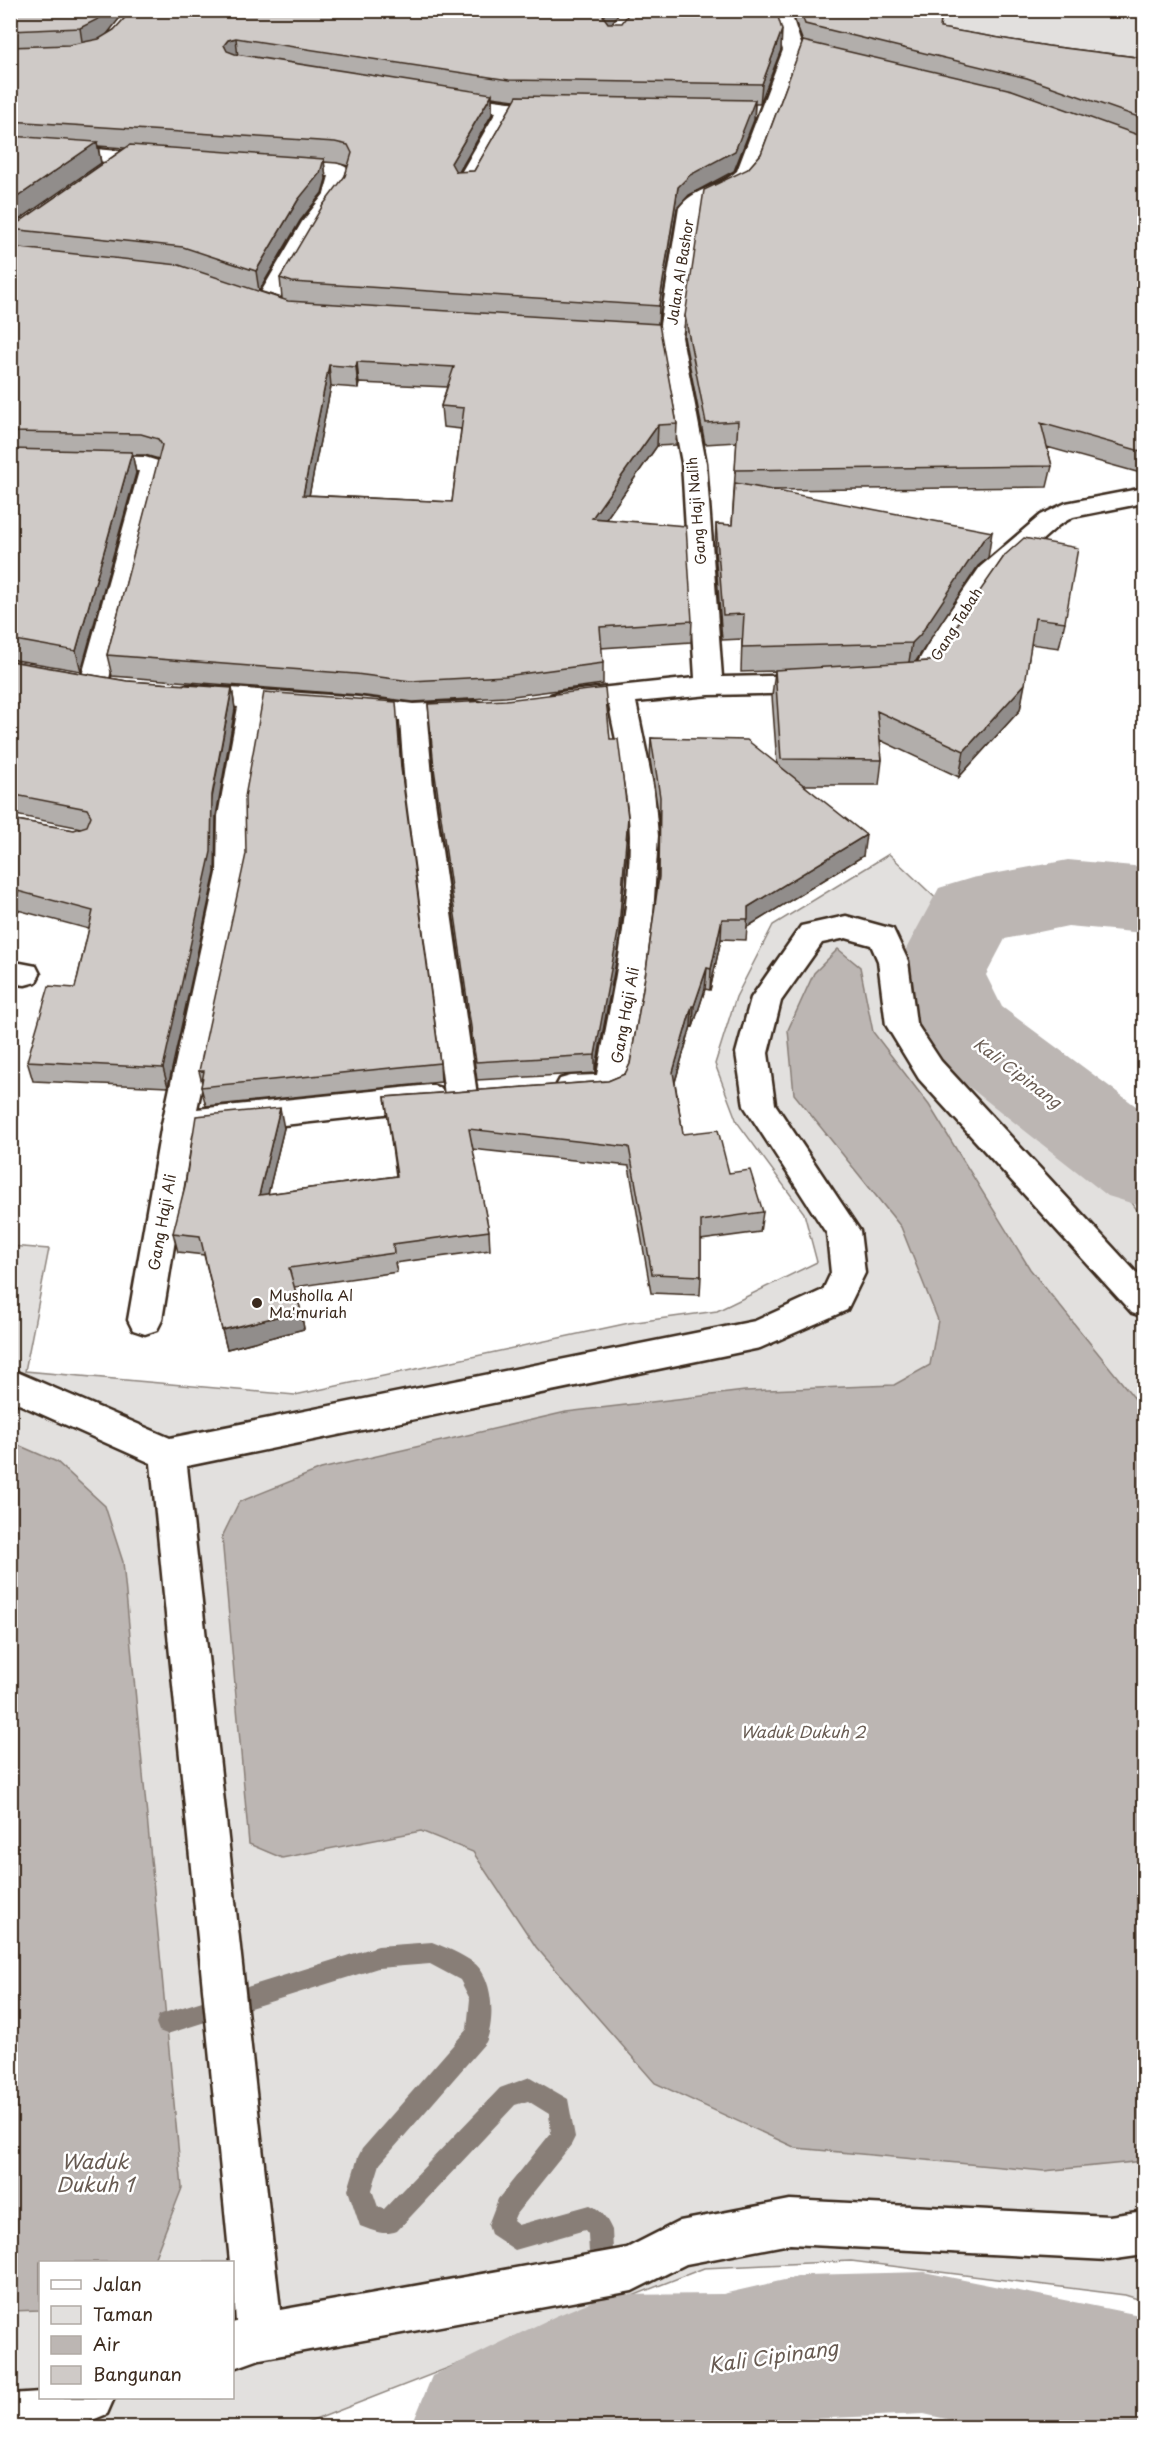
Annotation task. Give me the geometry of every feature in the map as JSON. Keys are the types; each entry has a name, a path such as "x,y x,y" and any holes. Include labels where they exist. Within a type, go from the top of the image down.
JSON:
{"street":[{"path":"780,10 793,51 816,56"},
{"name":"Jalan Al Bashor","path":"658,336 690,208 695,202 738,182 747,173 761,111 793,51"},
{"path":"430,97 509,108 570,110"},
{"path":"465,184 509,108"},
{"path":"10,148 171,160"},
{"path":"97,178 126,158"},
{"path":"262,166 331,169 340,173 334,195 313,222 265,304"},
{"name":"Gang Haji Nalih","path":"658,336 694,463 709,687"},
{"path":"10,460 145,464 152,467 83,684 123,690"},
{"name":"Gang Tabah","path":"872,683 916,679 929,667 943,640 989,573 1050,520 1066,511 1144,496"},
{"path":"540,704 620,693 709,687 838,684"},
{"path":"165,693 253,698 413,713 494,709"},
{"name":"Gang Haji Ali","path":"541,1089 607,1086 612,1079 636,946 644,836 640,790 620,693"},
{"name":"Gang Haji Ali","path":"145,1320 159,1225 178,1124 232,873 232,816 253,698"},
{"path":"178,1124 475,1093 419,787 413,713"},
{"path":"10,1384 168,1454 760,1334 836,1300 848,1273 843,1231 760,1106 752,1053 766,998 812,934 846,927 882,937 893,961 901,1025 930,1070 1144,1303"},
{"path":"168,1454 225,2009 246,2341 632,2269 680,2243 790,2222 1109,2238 1144,2233"},
{"path":"10,2417 44,2415 87,2399"}],"green space":[{"path":"899,11 1144,11 1144,67 898,36"},
{"path":"889,854 946,908 909,948 903,987 912,1019 934,1040 1034,1113 1124,1191 1144,1220 1144,2301 1125,2295 851,2261 704,2268 297,2427 11,2427 10,1246 49,1249 25,1371 295,1395 629,1323 717,1311 817,1262 804,1213 737,1122 715,1064 736,997 773,925"}],"water":[{"name":"Waduk Dukuh 2","path":"838,949 860,967 873,1032 929,1105 1030,1269 1144,1410 1144,2161 1044,2171 796,2148 655,2083 536,1947 473,1852 421,1831 282,1858 249,1844 222,1537 239,1502 321,1469 566,1412 745,1391 894,1385 930,1365 938,1320 901,1227 794,1094 788,1030 814,973"},
{"name":"Waduk Dukuh 1","path":"11,1442 57,1462 105,1506 123,1562 182,2188 153,2261 39,2261 39,2310 11,2311"}],"building":[{"path":"10,10 106,10 100,18 80,28 10,31"},
{"path":"132,10 607,10 603,16 608,23 622,23 631,10 776,10 782,30 762,84 509,80 236,38 228,40 224,45 227,51 235,54 492,94 451,163 456,172 474,171 517,96 755,100 735,151 690,175 678,187 659,306 292,282 280,278 323,205 345,176 352,153 348,145 335,142 10,121 10,47 69,45 99,39 114,30"},
{"path":"800,10 942,10 940,28 1048,46 1144,58 1144,119 1027,78 805,24"},
{"path":"803,41 1012,90 1144,137 1144,452 1041,423 1052,466 735,470 738,421 706,423 685,316 704,190 748,169 761,154"},
{"path":"10,136 97,142 10,202"},
{"path":"130,145 324,159 320,173 298,200 256,271 183,247 10,229 10,226 15,225"},
{"path":"10,247 179,265 288,301 659,324 677,424 658,425 592,518 686,526 692,621 600,627 603,663 505,676 411,681 356,674 107,655 162,445 158,439 141,434 10,432","holes":["357,362 454,367 441,406 464,408 452,502 303,495 329,365 356,367"]},
{"path":"10,449 132,452 76,651 10,639"},
{"path":"735,483 992,532 983,540 920,635 912,643 742,647 744,614 723,615 716,524 732,525"},
{"path":"1024,538 1078,548 1065,622 1035,618 1025,684 964,751 877,711 882,760 781,759 775,670 930,661 944,648 962,617 1005,555"},
{"path":"10,661 127,681 232,688 212,795 211,852 163,1068 27,1061 49,986 75,988 93,911 10,889 10,819 74,830 87,826 91,816 87,809 10,794"},
{"path":"605,688 610,739 618,739 628,817 619,927 595,1055 476,1062 434,768 428,704 506,700"},
{"path":"264,692 396,702 401,768 440,1063 201,1087 204,1071 199,1071 246,854 245,797"},
{"path":"651,738 747,740 866,835 748,907 748,919 722,919 711,969 707,968 694,1006 692,1006 673,1072 683,1134 718,1130 729,1173 750,1170 763,1212 701,1221 701,1276 652,1274 629,1147 469,1129 489,1231 393,1244 394,1253 289,1268 301,1311 222,1330 200,1236 173,1233 185,1186 196,1116 280,1108 259,1195 397,1176 385,1097 608,1081 625,1074 630,1064 659,877 660,797"}],"waterway":[{"name":"Kali Cipinang","path":"1144,900 1068,893 972,912 939,975 965,1031 1144,1167"},
{"path":"167,2023 378,1957 432,1953 468,1972 481,1998 478,2034 370,2157 360,2190 369,2217 388,2222 508,2096 530,2089 560,2107 563,2137 506,2207 500,2225 515,2238 590,2217 600,2230 607,2367"},
{"name":"Kali Cipinang","path":"484,2428 607,2367 723,2366 806,2347 924,2343 1144,2388"}],"place":[{"name":"Musholla Al Ma'muriah","path":"257,1303"}]}
